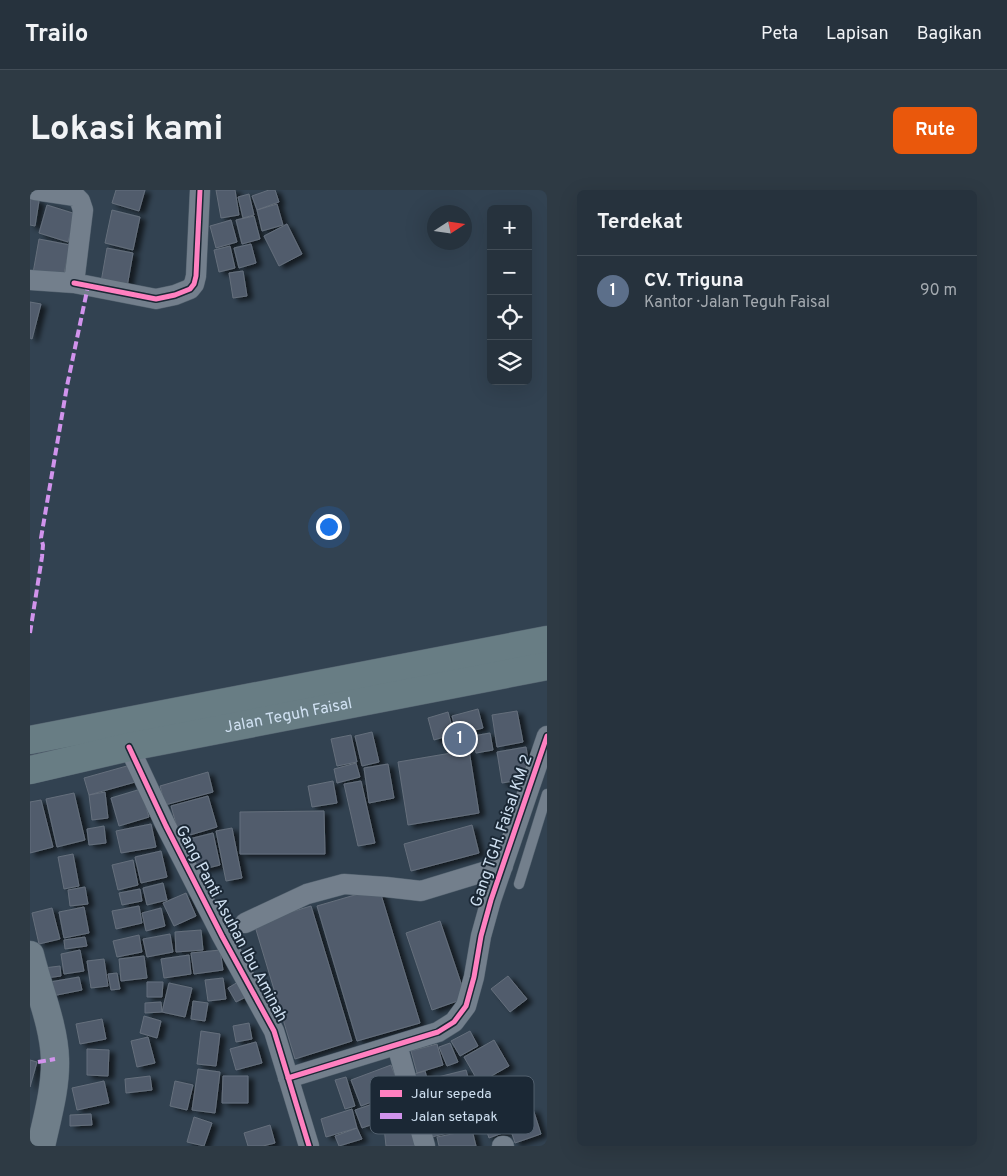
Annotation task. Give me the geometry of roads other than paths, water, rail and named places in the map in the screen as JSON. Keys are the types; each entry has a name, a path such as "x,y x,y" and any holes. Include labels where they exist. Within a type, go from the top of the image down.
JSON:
{"highway":[{"name":"Jalan Teguh Faisal","path":"30,740 547,640"},
{"name":"Jalan Teguh Faisal","path":"30,770 129,747 547,666"}],"street":[{"path":"35,190 75,196 80,201 83,210 74,283"},
{"path":"30,280 74,283 156,299 175,295 190,289 194,284 196,276 200,190"},
{"name":"Gang TGH. Faisal KM 2","path":"288,1078 438,1032 454,1022 466,1006 474,977 481,936 547,736"},
{"name":"Gang Panti Asuhan Ibu Aminah","path":"129,747 170,835 274,1031 309,1146"},
{"path":"245,923 307,894 344,884 422,891 503,866"},
{"path":"30,955 52,1035 55,1059 54,1080 41,1146"},
{"path":"397,1045 406,1076"}],"lane":[{"path":"519,884 547,794"}],"place":[{"name":"CV. Triguna","path":"460,739"}]}
